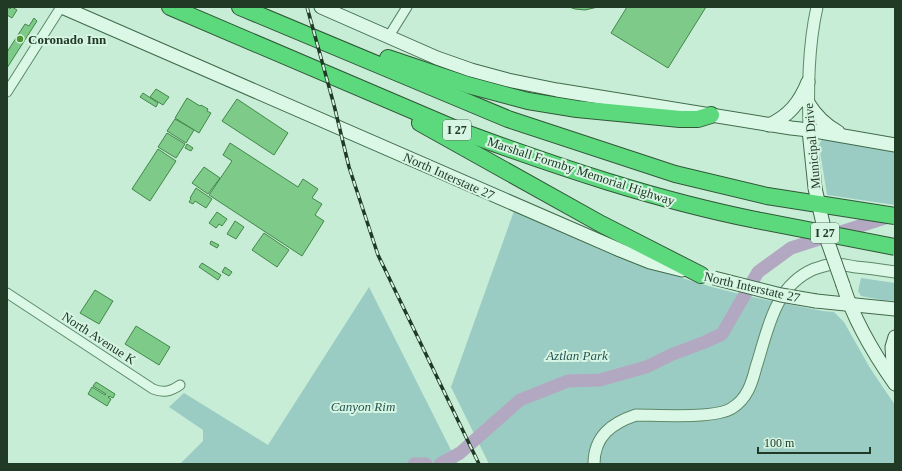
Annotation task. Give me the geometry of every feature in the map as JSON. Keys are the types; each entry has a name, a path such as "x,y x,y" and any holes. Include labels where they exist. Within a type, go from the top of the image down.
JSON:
{"highway":[{"name":"Marshall Formby Memorial Highway","path":"170,7 462,132 556,165 646,193 721,213 895,246"},
{"path":"246,9 468,85 528,101 577,109 680,119 698,119 711,115"},
{"name":"Marshall Formby Memorial Highway","path":"246,9 508,119 676,174 767,196 895,216"},
{"path":"380,97 425,126 601,224 707,276"}],"main road":[{"name":"North Interstate 27","path":"62,7 650,262 774,293 816,301 895,309"},
{"path":"321,7 438,58 471,70 508,80 557,90 895,145"},
{"path":"769,125 777,122 795,108 803,96 808,82"},
{"path":"808,103 815,115 820,120 847,137"},
{"name":"Municipal Drive","path":"809,130 815,188 826,237 849,304 869,344 894,383"},
{"path":"894,383 892,347 895,336"}],"street":[{"path":"7,92 62,7"},
{"path":"389,36 407,7"},
{"name":"Municipal Drive","path":"809,130 808,82 817,7"},
{"path":"594,464 596,449 600,438 616,423 625,419 636,415 708,415 722,413 732,408 742,399 749,390 773,314 787,288 797,279 815,269 834,264 895,272"},
{"name":"North Avenue K","path":"7,293 152,388 162,392 173,390 180,385"}],"green space":[{"path":"822,139 895,151 895,205 827,195 819,145"},
{"name":"Aztlan Park","path":"514,211 618,255 697,283 749,296 834,312 844,322 870,368 895,405 895,464 489,464 451,387"},
{"path":"861,278 895,283 895,301 861,296 858,291"},
{"name":"Canyon Rim","path":"369,287 458,464 180,464 203,441 203,430 169,407 184,393 268,445"}],"building":[{"name":"Coronado Inn","path":"7,7 10,9 12,7 17,10 12,18 7,15"},
{"path":"569,7 598,7 585,10"},
{"path":"627,7 706,7 668,68 611,33"},
{"name":"Coronado Inn","path":"34,18 37,21 7,68 7,52 25,24 29,26"},
{"path":"156,89 169,97 163,105 150,97"},
{"path":"143,93 158,103 156,107 140,97"},
{"path":"187,98 208,109 207,111 211,113 199,133 175,118"},
{"path":"237,99 288,133 274,155 222,121"},
{"path":"175,119 194,130 186,143 167,131"},
{"path":"167,133 185,144 176,158 158,147"},
{"path":"230,143 298,187 303,179 318,189 312,198 322,204 315,215 324,221 302,256 209,195 232,161 223,155"},
{"path":"187,144 193,148 191,151 185,148"},
{"path":"158,149 176,161 150,201 132,189"},
{"path":"204,167 220,178 208,194 192,183"},
{"path":"196,188 212,199 206,208 195,201 193,204 189,202"},
{"path":"217,212 227,219 222,226 219,224 216,228 209,223"},
{"path":"235,221 244,227 236,239 227,234"},
{"path":"264,233 289,250 277,267 252,250"},
{"path":"211,241 219,245 217,248 210,244"},
{"path":"202,263 221,275 218,280 199,267"},
{"path":"225,267 232,272 229,276 222,272"},
{"path":"95,290 113,301 99,324 80,313"},
{"path":"136,326 170,347 159,365 125,344"},
{"path":"96,382 115,394 113,398 108,397 111,399 107,406 88,394 92,387 105,395 106,394 93,386"}],"waterway":[{"path":"440,464 460,453 520,400 568,381 600,380 646,367 722,334 758,272 791,248 891,216"},
{"path":"414,464 426,464"}],"railway":[{"path":"307,7 334,105 349,167 378,255 479,464"}],"place":[{"name":"Coronado Inn","path":"20,39"}]}
